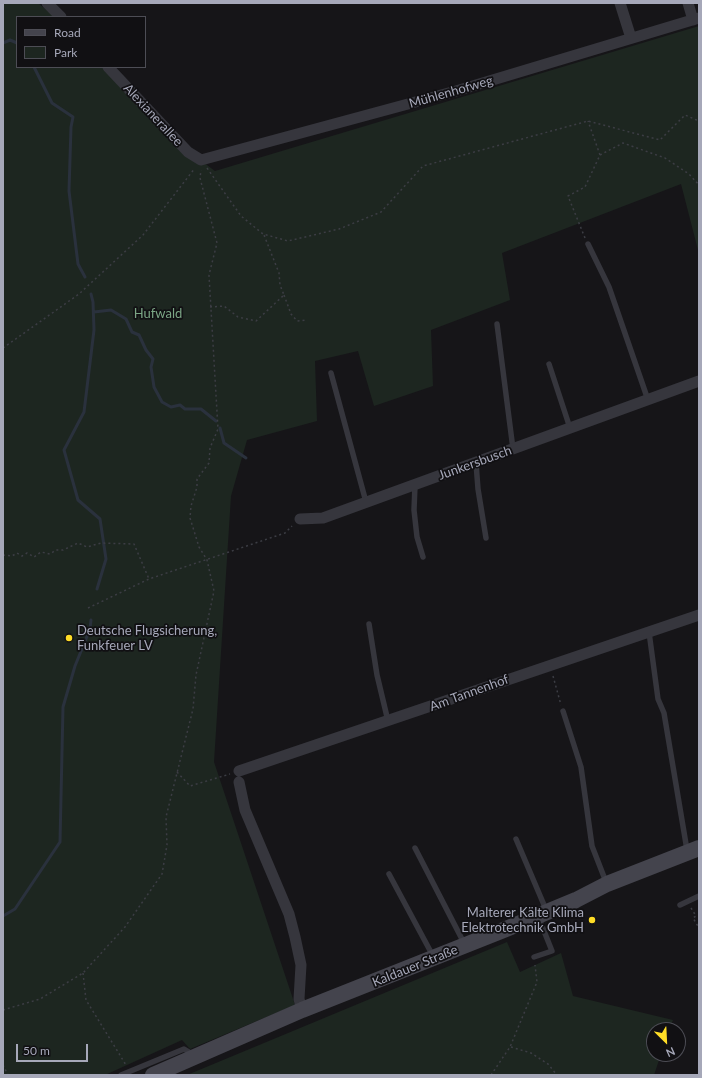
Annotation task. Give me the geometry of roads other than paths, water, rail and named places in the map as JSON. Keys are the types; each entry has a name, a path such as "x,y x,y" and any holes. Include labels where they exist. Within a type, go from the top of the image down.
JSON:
{"street":[{"path":"47,3 60,16"},
{"path":"620,3 631,38"},
{"path":"688,3 696,19"},
{"name":"Mühlenhofweg","path":"201,160 456,91 696,19"},
{"name":"Alexianerallee","path":"109,68 188,152 201,160"},
{"name":"Junkersbusch","path":"300,519 322,518 699,381"},
{"name":"Am Tannenhof","path":"302,1010 299,999 301,964 289,914 245,810 239,776 550,664 699,615"},
{"name":"Kaldauer Straße","path":"153,1075 302,1010 465,946 576,900 607,884 693,850"}],"lane":[{"path":"588,244 609,287 648,400"},
{"path":"497,324 513,449"},
{"path":"549,364 570,429"},
{"path":"330,373 366,502"},
{"path":"476,463 478,489 486,538"},
{"path":"415,485 414,510 417,537 423,557"},
{"path":"369,624 377,675 388,722"},
{"path":"649,632 658,699 664,713 693,850"},
{"path":"563,710 581,767 590,821 592,846 607,884"},
{"path":"516,839 542,914 552,951 534,957"},
{"path":"415,848 465,946"},
{"path":"388,874 434,958"},
{"path":"680,905 699,896"},
{"path":"121,1075 184,1049 196,1056"}],"waterway":[{"path":"3,43 10,40 16,43"},
{"path":"34,68 52,103 73,117 71,127 69,191 78,264 85,277"},
{"path":"91,294 93,302 94,330 84,412 64,450 78,500 100,519 106,559 97,589"},
{"path":"94,312 111,310 126,319 132,332 139,335 146,350 153,359 151,367 154,387 162,402 171,407 180,405 185,409 201,409 216,421"},
{"path":"220,428 224,443 246,458"},
{"path":"3,916 15,909 60,842 63,707 75,666 90,629 91,620"}],"place":[{"name":"Deutsche Flugsicherung, Funkfeuer LV","path":"69,638"},
{"name":"Malterer Kälte Klima Elektrotechnik GmbH","path":"592,920"}],"park label":[{"name":"Hufwald","path":"158,314"}]}
